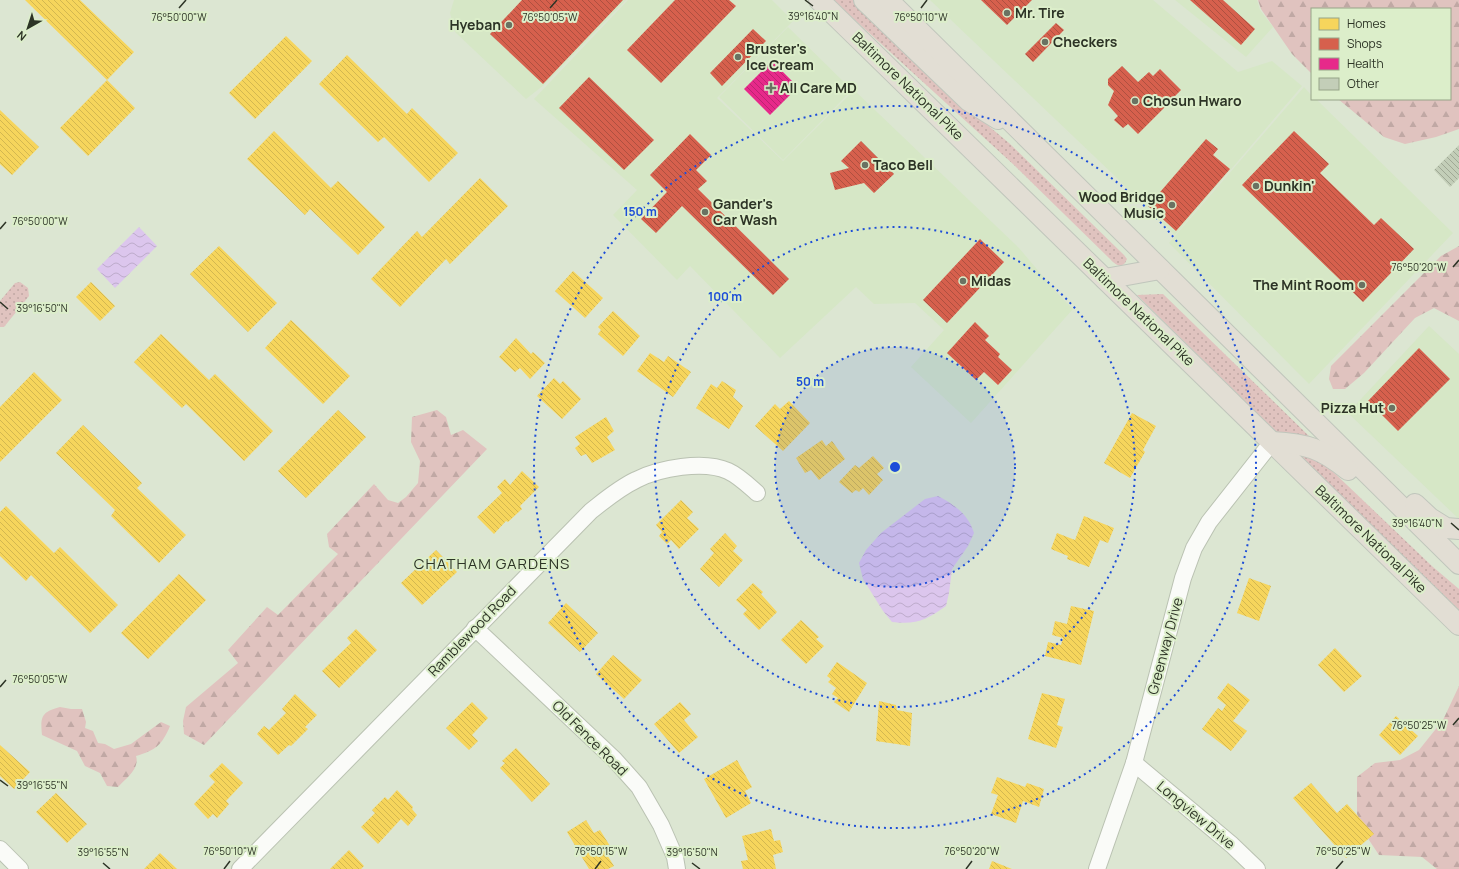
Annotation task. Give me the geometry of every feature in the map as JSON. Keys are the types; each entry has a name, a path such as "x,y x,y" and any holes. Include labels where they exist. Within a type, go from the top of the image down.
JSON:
{"main road":[{"name":"Baltimore National Pike","path":"819,0 1459,625"},
{"path":"864,0 969,101 1030,139"},
{"path":"888,0 1244,350 1308,417 1459,564"},
{"path":"1105,279 1160,269"},
{"path":"1308,417 1367,458 1430,518 1446,528 1459,529"},
{"path":"1272,442 1308,446 1329,455 1421,526"}],"street":[{"name":"Greenway Drive","path":"1098,869 1134,763 1183,578 1194,548 1209,522 1272,442"},
{"name":"Ramblewood Road","path":"240,869 591,511 619,489 637,479 683,466 708,465 727,470 743,480 757,493"},
{"name":"Old Fence Road","path":"475,628 614,759 639,787 661,825 674,857 677,869"},
{"name":"Longview Drive","path":"1134,763 1232,845 1257,869"},
{"path":"0,849 20,869"}],"shaded area":[{"path":"454,0 626,0 544,85 526,99 455,32 450,13"},
{"path":"628,0 772,0 793,21 717,98 783,161 854,90 1019,248 1058,294 1073,309 971,423 911,367 944,330 915,303 874,304 856,287 780,358 690,266 677,280 613,215 637,190 534,99"},
{"path":"930,0 1153,0 1238,72 1272,61 1302,86 1175,235 1146,209 1117,178"},
{"path":"1175,0 1257,0 1260,10 1273,27 1246,57"},
{"path":"788,27 852,90 783,160 719,97"},
{"path":"1304,87 1311,95 1311,100 1317,100 1453,233 1309,384 1169,243"},
{"path":"1429,326 1459,354 1459,519 1348,413"}],"green space":[{"path":"833,0 855,0 961,103 1009,143 1124,255 1127,259 1125,263 1123,265 1117,265 1113,262 1014,165"},
{"path":"1258,0 1459,0 1459,129 1436,137 1405,144 1384,137 1339,100 1451,100 1451,8 1311,8 1311,73 1292,54 1261,9"},
{"path":"1459,246 1459,321 1434,308 1415,318 1364,373 1345,389 1333,389 1329,379 1331,366 1441,256"},
{"path":"20,282 28,288 29,296 4,327 0,327 0,301 15,283"},
{"path":"1163,294 1311,438 1280,436 1137,295"},
{"path":"437,410 446,417 451,435 463,430 487,449 204,745 184,734 183,721 186,707 238,663 228,650 267,607 278,615 338,554 329,547 327,534 374,484 388,500 398,503 406,497 418,483 420,461 411,442 412,417"},
{"path":"1305,455 1326,465 1433,567 1459,589 1459,611 1302,458 1302,456"},
{"path":"1459,686 1459,869 1437,869 1422,857 1379,855 1365,834 1357,814 1357,777 1375,763 1400,760 1419,750 1443,720"},
{"path":"60,707 82,709 86,722 85,728 93,731 98,743 105,744 114,749 131,744 161,722 170,726 158,746 136,756 137,761 134,769 118,787 107,786 100,773 85,766 77,751 42,735 42,719 49,711"}],"water":[{"path":"139,227 157,246 115,288 97,269"},
{"path":"938,496 950,503 964,515 974,533 968,546 952,569 946,606 933,615 915,622 892,622 883,611 863,579 859,563 866,550 881,533 925,499"}],"building: Homes":[{"path":"25,0 80,0 134,52 107,80"},
{"path":"286,36 312,61 255,119 229,93"},
{"path":"347,55 407,114 412,108 458,153 429,182 384,137 378,142 319,84"},
{"path":"107,80 135,108 88,156 60,128"},
{"path":"0,110 39,147 12,175 0,164"},
{"path":"274,131 331,188 338,181 385,227 358,255 310,209 305,215 247,159"},
{"path":"480,178 508,206 450,264 446,259 400,307 371,279 417,231 422,237"},
{"path":"219,246 277,303 248,332 190,274"},
{"path":"573,271 603,298 585,318 555,291"},
{"path":"91,282 115,306 100,321 76,297"},
{"path":"613,311 640,336 623,356 598,334 601,330 598,327"},
{"path":"291,320 350,376 323,404 265,348"},
{"path":"161,334 209,380 215,374 273,431 244,461 186,404 182,408 134,362"},
{"path":"516,338 531,354 533,352 545,363 530,379 520,368 515,372 499,357"},
{"path":"650,353 664,362 668,356 691,372 673,397 637,371"},
{"path":"34,372 62,400 0,462 0,407"},
{"path":"554,378 560,384 563,381 581,399 562,419 537,396"},
{"path":"722,381 736,390 733,397 743,406 729,429 696,408 711,384 717,388"},
{"path":"789,401 810,423 783,451 755,426 775,404 780,409"},
{"path":"338,410 366,437 306,498 278,471"},
{"path":"1132,413 1156,426 1143,450 1145,452 1130,478 1104,463"},
{"path":"606,417 614,431 607,437 615,450 592,463 586,454 581,456 575,448 580,444 575,437"},
{"path":"83,425 142,483 137,488 186,535 159,563 111,516 115,510 56,453"},
{"path":"822,440 826,446 832,441 845,459 819,480 811,470 805,473 796,458"},
{"path":"873,456 884,468 877,474 883,480 869,495 863,488 859,492 856,490 852,493 839,482 855,465 859,468"},
{"path":"522,471 539,487 520,506 522,509 508,522 506,521 494,534 477,517 502,493 497,487 505,479 510,485"},
{"path":"681,500 693,512 687,518 699,529 679,549 671,540 667,544 659,536 662,532 656,525"},
{"path":"6,506 54,553 60,547 118,605 90,633 31,575 26,581 0,556 0,512"},
{"path":"1084,516 1114,528 1108,543 1100,540 1089,567 1067,559 1068,556 1051,549 1057,533 1075,540"},
{"path":"725,533 737,546 733,551 743,560 719,587 700,569 714,553 710,549"},
{"path":"436,550 457,572 422,605 401,583"},
{"path":"179,574 206,600 148,659 121,633"},
{"path":"1249,578 1271,586 1259,621 1237,613"},
{"path":"753,583 763,592 761,594 777,612 759,630 743,614 747,610 736,600"},
{"path":"566,603 598,633 580,652 548,623"},
{"path":"1071,606 1094,611 1081,665 1045,656 1048,642 1061,645 1063,638 1052,635 1055,621 1067,624"},
{"path":"801,620 819,637 816,639 824,646 806,664 781,640"},
{"path":"356,629 377,650 339,688 322,671 351,643 347,638"},
{"path":"1335,648 1362,676 1344,692 1318,665"},
{"path":"613,655 642,680 624,699 596,674"},
{"path":"837,662 867,683 849,712 834,702 838,698 832,694 836,688 828,682 831,679 827,676"},
{"path":"1228,683 1250,700 1233,721 1247,731 1231,751 1202,729 1218,708 1222,711 1226,705 1217,698"},
{"path":"1042,693 1065,699 1057,725 1063,727 1056,748 1028,739"},
{"path":"295,694 317,715 305,727 308,729 291,746 289,745 278,755 257,734 264,726 269,730 286,713 282,709"},
{"path":"879,701 896,705 897,710 912,713 910,746 876,741"},
{"path":"472,702 488,718 472,735 478,741 469,750 446,728"},
{"path":"680,702 691,714 684,720 698,737 679,753 654,724"},
{"path":"1396,716 1418,736 1400,755 1379,735"},
{"path":"0,745 30,772 14,789 0,776"},
{"path":"516,748 550,784 532,802 500,768 505,763 502,761"},
{"path":"737,760 752,787 745,791 751,803 726,818 704,779"},
{"path":"222,763 243,783 226,801 229,804 217,818 213,814 208,819 194,804 215,782 209,776"},
{"path":"997,777 1025,787 1027,783 1044,789 1039,807 1023,801 1016,823 991,814 998,795 991,793"},
{"path":"1311,783 1337,813 1347,804 1374,834 1346,858 1293,798"},
{"path":"397,790 413,807 412,809 417,815 408,826 401,819 378,844 361,827 375,813 372,810 385,797 388,800"},
{"path":"56,793 87,824 67,843 36,812"},
{"path":"586,820 594,833 600,830 610,846 604,850 614,866 608,869 589,869 567,832"},
{"path":"771,829 774,841 780,840 783,852 773,855 776,869 743,869 741,861 748,860 742,836"},
{"path":"349,850 364,866 361,869 330,869"},
{"path":"160,853 177,869 144,869"},
{"path":"992,861 1012,869 989,869"}],"building: Shops":[{"path":"522,0 623,0 543,84 490,34"},
{"path":"675,0 729,0 736,6 661,83 627,50"},
{"name":"Mr. Tire","path":"981,0 1032,0 1007,25"},
{"path":"1190,0 1223,0 1255,29 1241,45"},
{"name":"Checkers","path":"1056,23 1064,30 1033,62 1025,54"},
{"name":"Bruster's Ice Cream","path":"753,29 766,41 722,86 710,73"},
{"name":"Chosun Hwaro","path":"1122,66 1138,82 1149,72 1153,76 1160,69 1181,90 1171,100 1166,96 1160,102 1165,107 1138,134 1128,124 1123,128 1114,120 1118,116 1108,105 1114,91 1108,85 1108,79"},
{"path":"589,77 654,140 624,170 559,108"},
{"path":"1294,131 1329,164 1320,173 1374,225 1381,218 1414,249 1363,302 1242,185"},
{"name":"Gander's Car Wash","path":"690,134 711,155 696,170 707,181 698,189 789,279 773,295 682,206 656,233 641,219 667,192 650,175"},
{"path":"1206,139 1218,149 1213,155 1230,169 1176,231 1148,206"},
{"name":"Taco Bell","path":"861,141 894,174 874,193 864,183 835,190 830,173 849,168 841,161"},
{"name":"Midas","path":"980,239 1004,262 947,323 923,300"},
{"path":"975,322 989,336 985,340 1000,354 998,357 1012,370 998,385 984,372 976,380 947,353"},
{"path":"1419,348 1450,379 1398,431 1368,401"}],"building: Health":[{"name":"All Care MD","path":"772,61 798,87 770,115 744,89"}],"building: Other":[{"path":"1459,145 1459,178 1450,187 1434,170"}],"place":[{"name":"Mr. Tire","path":"1007,13"},
{"name":"Hyeban","path":"509,25"},
{"name":"Checkers","path":"1045,42"},
{"name":"Bruster's Ice Cream","path":"738,57"},
{"name":"All Care MD","path":"771,88"},
{"name":"Chosun Hwaro","path":"1135,101"},
{"name":"Taco Bell","path":"865,165"},
{"name":"Dunkin'","path":"1256,186"},
{"name":"Wood Bridge Music","path":"1172,205"},
{"name":"Gander's Car Wash","path":"705,212"},
{"name":"Midas","path":"963,281"},
{"name":"The Mint Room","path":"1362,285"},
{"name":"Pizza Hut","path":"1392,408"}],"district":[{"name":"CHATHAM GARDENS","path":"492,564"}]}
